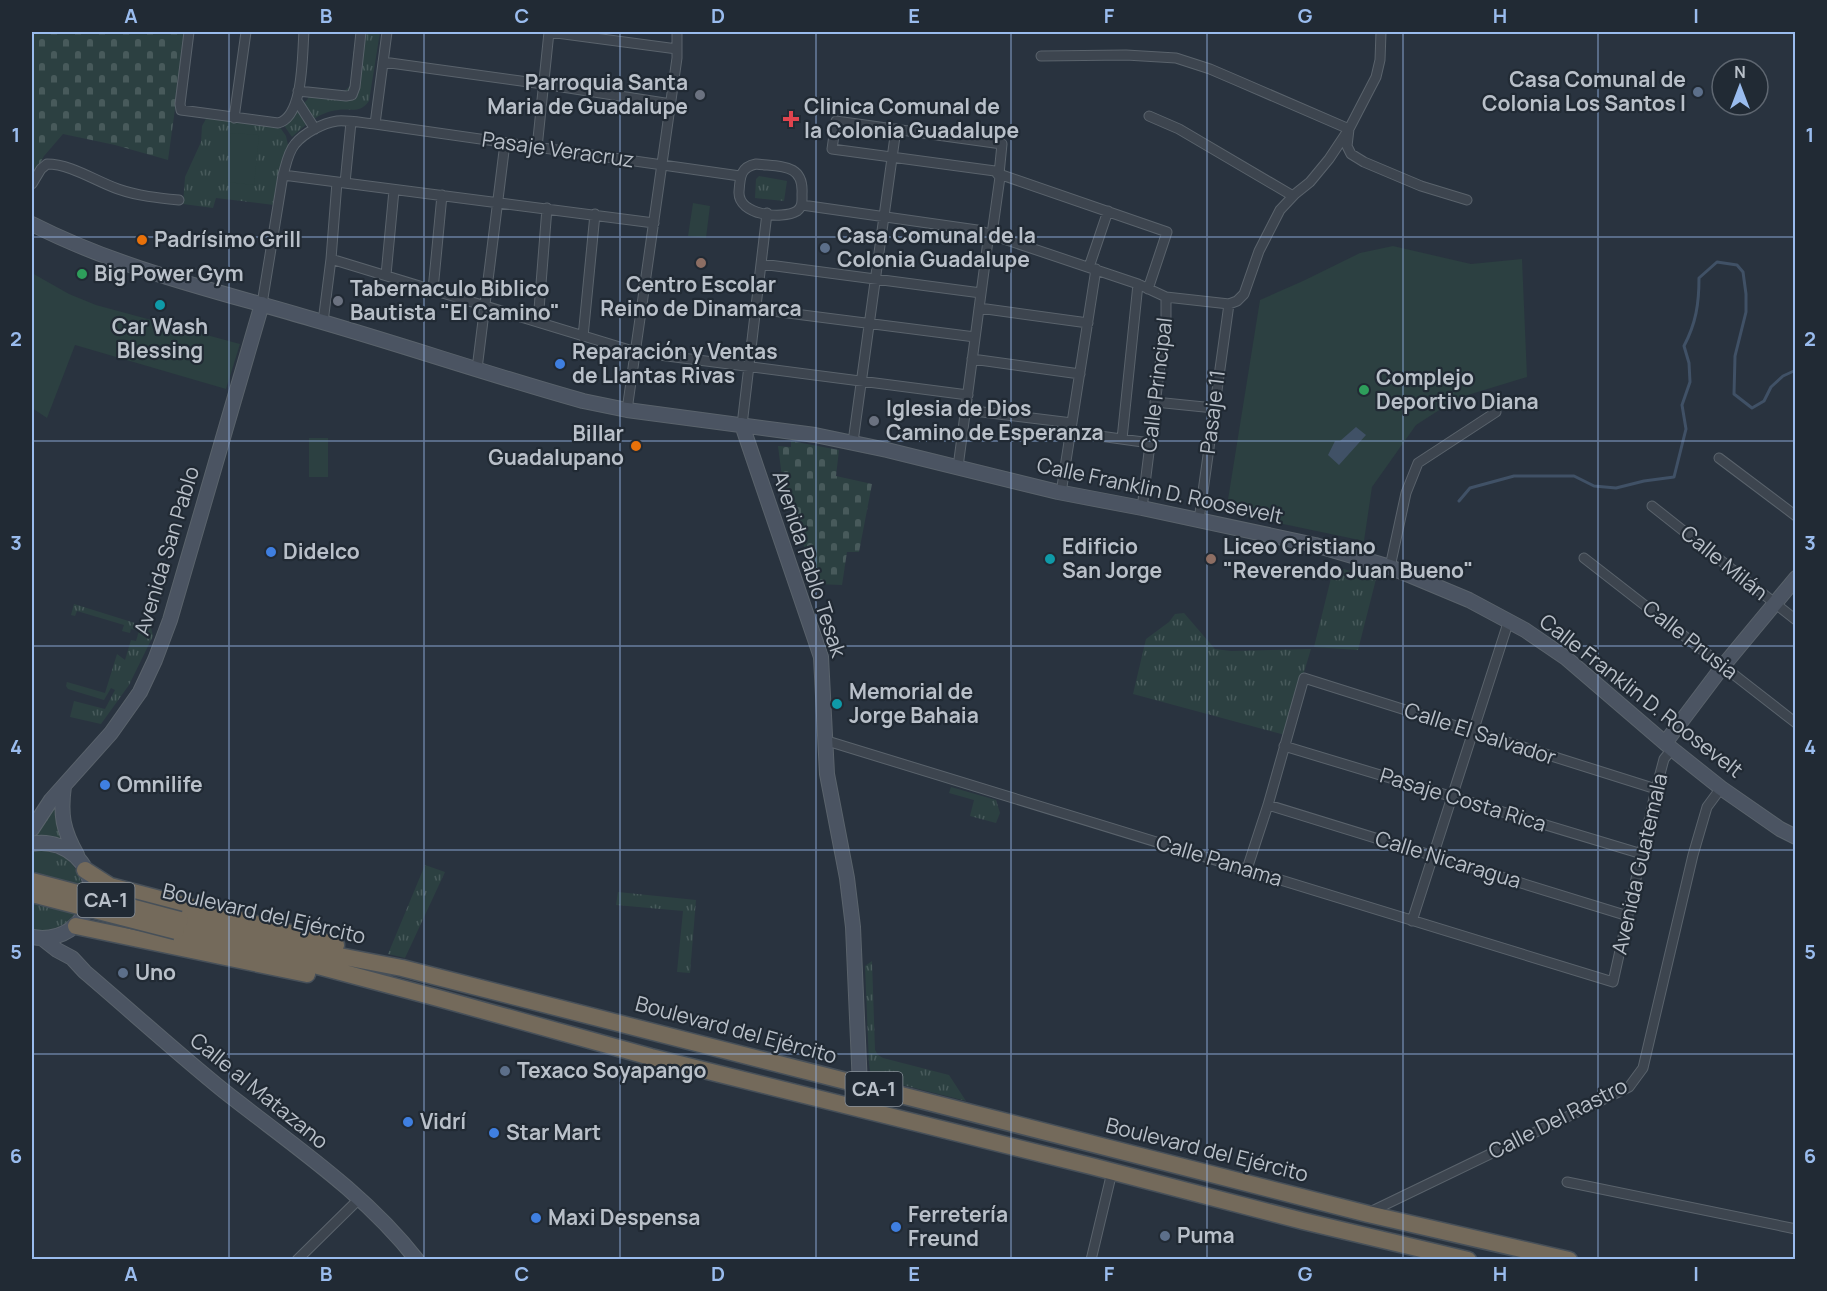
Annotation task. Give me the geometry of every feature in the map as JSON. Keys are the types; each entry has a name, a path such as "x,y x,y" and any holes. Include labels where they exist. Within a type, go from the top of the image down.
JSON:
{"highway":[{"path":"83,865 110,886 383,957 402,968"},
{"name":"Boulevard del Ejército","path":"32,881 288,958 685,1066 1303,1221 1468,1260"},
{"name":"Boulevard del Ejército","path":"32,894 402,968 661,1032 860,1086 1368,1214 1569,1260"},
{"path":"72,929 115,933 375,989 438,998"},
{"path":"651,1057 666,1053 669,1048 668,1038 661,1032"},
{"path":"685,1066 676,1057 676,1048 681,1042 691,1041"},
{"path":"1112,1172 1114,1166 1120,1162 1132,1162 1302,1206 1329,1204"},
{"path":"1444,1253 1455,1252 1459,1249 1459,1242 1452,1233"},
{"path":"1477,1260 1473,1248 1485,1241"}],"street":[{"path":"189,32 180,108 185,111 278,123 284,122 293,110 298,96 303,32"},
{"path":"234,117 246,32"},
{"path":"298,96 352,95 355,87 361,32"},
{"path":"375,124 387,32"},
{"path":"537,148 549,32 677,49"},
{"path":"627,410 663,165 677,32"},
{"path":"802,205 990,233 1138,284 1166,297 1229,304 1237,301 1244,294 1269,230 1280,210 1310,182 1329,159 1348,129 1376,77 1380,60 1381,32"},
{"path":"1041,56 1126,55 1176,58 1229,77 1348,129"},
{"path":"383,62 671,104"},
{"path":"262,304 288,157 294,144 315,129 298,96"},
{"path":"1149,116 1179,129 1293,196"},
{"path":"958,467 981,292 1000,177 999,174 1002,144 836,121 832,149 989,169 999,174 1167,232 1148,289"},
{"name":"Pasaje Veracruz","path":"315,129 335,122 375,124 740,176"},
{"path":"323,322 351,122"},
{"path":"853,442 896,129"},
{"path":"1348,129 1347,146 1351,154 1364,162 1421,186 1467,200"},
{"path":"477,369 505,143"},
{"path":"32,184 47,164 58,164 119,190 142,196 179,200"},
{"path":"756,164 794,170 803,183 802,205 798,210 789,214 751,211 739,197 740,176 748,167 756,164"},
{"path":"283,176 654,223"},
{"path":"386,275 394,190"},
{"path":"434,290 442,195"},
{"path":"538,322 547,208"},
{"path":"1061,493 1088,323 1092,268 1108,212"},
{"name":"Avenida Pablo Tesak","path":"767,213 742,425 821,657 827,774 847,878 853,927 860,1086 851,1106"},
{"path":"583,337 595,214"},
{"name":"Calle Franklin D. Roosevelt","path":"32,224 95,254 139,269 583,401 627,410 853,442 1061,493 1315,545 1390,567 1469,600 1509,620 1566,658 1668,746 1721,788 1780,829 1796,837"},
{"path":"331,259 636,352 968,394"},
{"path":"761,264 981,292"},
{"path":"1122,439 1138,284"},
{"name":"Calle Principal","path":"1142,508 1166,317 1166,297"},
{"name":"Avenida San Pablo","path":"32,829 51,800 111,733 140,692 155,660 170,620 262,304"},
{"name":"Pasaje 11","path":"1197,520 1200,513 1229,304"},
{"path":"979,308 1088,323"},
{"path":"756,309 975,337"},
{"path":"972,359 1080,374"},
{"path":"1155,402 1214,408"},
{"path":"966,410 1150,443"},
{"path":"1390,567 1406,493 1418,463 1496,412"},
{"path":"1719,458 1796,516"},
{"name":"Calle Milán","path":"1652,506 1796,620"},
{"name":"Calle Prusia","path":"1584,558 1796,723"},
{"path":"1668,746 1723,666 1796,578"},
{"path":"1412,921 1509,620"},
{"name":"Calle El Salvador","path":"1284,746 1304,678 1656,789"},
{"name":"Calle Panama","path":"824,740 1613,982"},
{"path":"1246,869 1268,805 1284,746"},
{"name":"Pasaje Costa Rica","path":"1284,746 1642,854"},
{"name":"Avenida Guatemala","path":"1613,982 1656,789 1668,746"},
{"path":"37,938 72,929 86,911 91,894 89,877 63,824 61,808 64,786"},
{"name":"Calle Del Rastro","path":"1368,1214 1629,1087 1643,1068 1693,855 1707,807 1721,788"},
{"name":"Calle Nicaragua","path":"1268,805 1628,916"},
{"path":"32,844 52,843 68,850 83,865"},
{"path":"72,929 72,958"},
{"name":"Calle al Matazano","path":"37,938 72,958 188,1062 298,1147 359,1199 417,1260"},
{"path":"1091,1260 1112,1172"},
{"path":"1567,1182 1796,1229"},
{"path":"297,1260 359,1199"}],"green space":[{"path":"32,32 188,32 179,104 175,109 168,160 115,145 63,134 44,156 32,178"},
{"path":"356,32 380,32 369,101 359,109 324,113 292,137 283,124 307,100 312,91 342,93 350,86"},
{"path":"207,117 279,126 286,136 288,145 278,175 274,205 216,198 213,208 183,204 185,177 201,142 202,126"},
{"path":"231,133 259,135 254,185 227,182"},
{"path":"759,176 787,181 784,201 755,198 756,179"},
{"path":"693,203 710,206 706,238 688,236"},
{"name":"Complejo Deportivo Diana","path":"1393,246 1471,264 1522,259 1527,377 1458,398 1416,425 1372,487 1364,541 1226,512 1260,300 1360,253"},
{"path":"32,273 69,294 96,305 240,344 226,389 75,345 47,418 32,408"},
{"path":"309,438 328,438 328,477 309,477"},
{"path":"791,441 839,450 836,476 872,484 859,552 847,552 842,585 816,584 782,477 778,446 791,447"},
{"path":"1334,566 1376,579 1358,650 1314,647"},
{"path":"74,604 151,628 153,636 129,685 101,724 70,717 74,701 105,709 115,690 111,688 104,700 68,689 67,682 105,693 117,654 125,660 131,640 136,641 139,631 131,629 130,633 122,631 124,625 77,611 75,616 71,615"},
{"path":"1184,613 1215,649 1231,651 1311,649 1285,735 1133,694 1146,639 1169,622 1175,614"},
{"path":"64,786 68,850 32,844 32,829"},
{"path":"951,787 996,800 1000,813 996,823 970,816 974,800 949,793"},
{"path":"39,850 59,855 73,865 81,879 82,894 78,909 68,921 52,929 32,930 32,852"},
{"path":"425,865 445,872 405,958 388,954"},
{"path":"618,892 696,900 690,973 677,972 683,911 616,905"},
{"path":"872,961 875,1050 878,1055 949,1075 966,1101 875,1078 870,1071 865,966"}],"water":[{"path":"1356,427 1366,435 1339,465 1328,455 1335,441 1340,441"}],"waterway":[{"path":"1459,501 1470,488 1514,476 1574,476 1594,486 1616,488 1674,477 1686,429 1682,405 1690,382 1689,363 1684,346 1696,313 1699,278 1717,262 1737,265 1743,272 1746,294 1746,312 1735,356 1734,394 1752,408 1764,401 1771,387 1783,376 1796,370"}],"place":[{"name":"Casa Comunal de Colonia Los Santos I","path":"1698,92"},
{"name":"Parroquia Santa Maria de Guadalupe","path":"700,95"},
{"name":"Clinica Comunal de la Colonia Guadalupe","path":"791,119"},
{"name":"Padrísimo Grill","path":"142,240"},
{"name":"Casa Comunal de la Colonia Guadalupe","path":"825,248"},
{"name":"Centro Escolar Reino de Dinamarca","path":"701,263"},
{"name":"Big Power Gym","path":"82,274"},
{"name":"Tabernaculo Biblico Bautista \"El Camino\"","path":"338,301"},
{"name":"Car Wash Blessing","path":"160,305"},
{"name":"Reparación y Ventas de Llantas Rivas","path":"560,364"},
{"name":"Complejo Deportivo Diana","path":"1364,390"},
{"name":"Iglesia de Dios Camino de Esperanza","path":"874,421"},
{"name":"Billar Guadalupano","path":"636,446"},
{"name":"Didelco","path":"271,552"},
{"name":"Edificio San Jorge","path":"1050,559"},
{"name":"Liceo Cristiano \"Reverendo Juan Bueno\"","path":"1211,559"},
{"name":"Memorial de Jorge Bahaia","path":"837,704"},
{"name":"Omnilife","path":"105,785"},
{"name":"Uno","path":"123,973"},
{"name":"Texaco Soyapango","path":"505,1071"},
{"name":"Vidrí","path":"408,1122"},
{"name":"Star Mart","path":"494,1133"},
{"name":"Maxi Despensa","path":"536,1218"},
{"name":"Ferretería Freund","path":"896,1227"},
{"name":"Puma","path":"1165,1236"}]}
